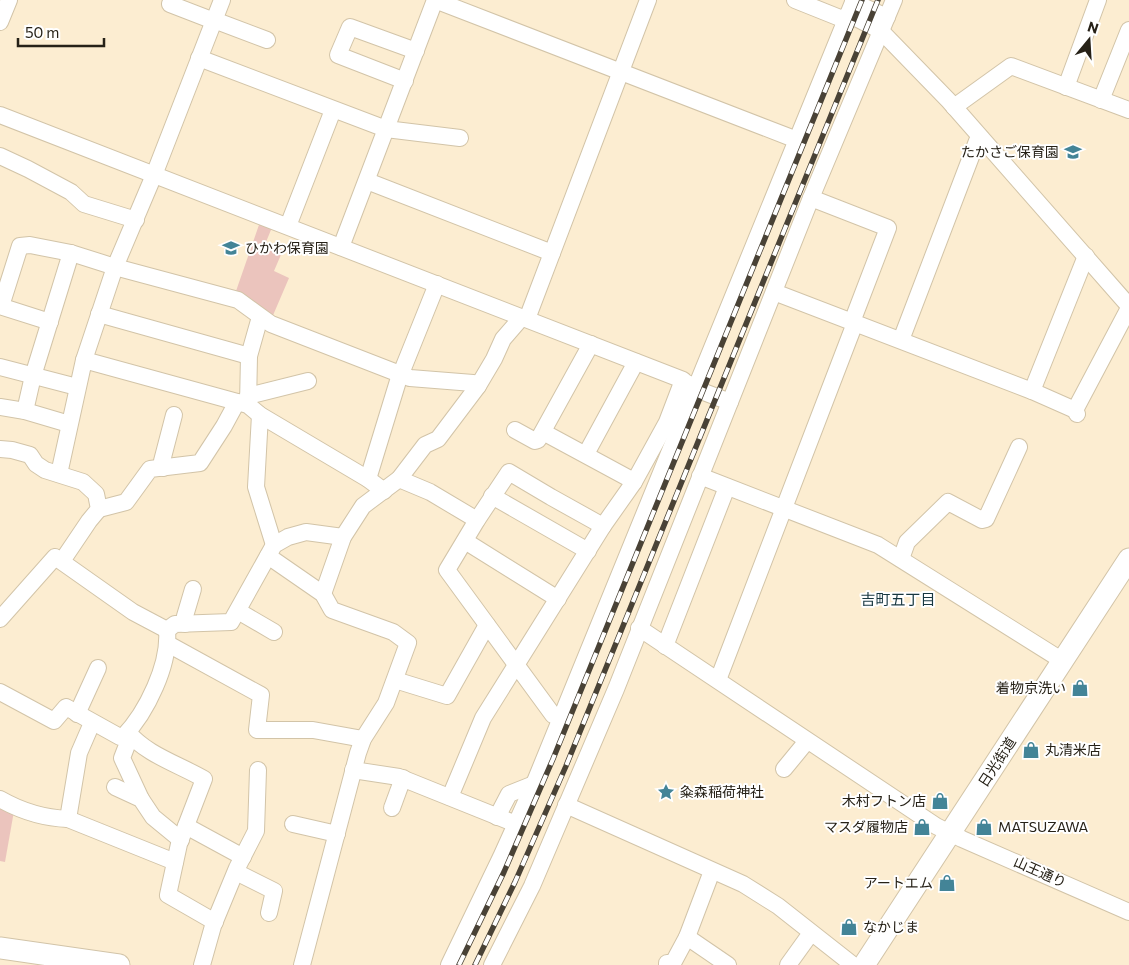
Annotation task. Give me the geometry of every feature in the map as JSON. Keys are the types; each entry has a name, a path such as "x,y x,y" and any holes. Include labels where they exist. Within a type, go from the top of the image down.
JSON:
{"main road":[{"name":"日光街道","path":"864,965 1129,559"},
{"path":"1,952 119,965"}],"street":[{"path":"0,22 9,0"},
{"path":"59,474 84,360 114,267 136,220 222,0"},
{"path":"341,247 435,0 797,140"},
{"path":"323,594 344,538 363,506 399,479 425,445 438,439 478,386 503,339 524,318 552,253 648,0"},
{"path":"774,292 1032,391 1076,412 1129,307 884,24 850,9 795,0"},
{"path":"492,965 532,886 616,689 811,198 894,0"},
{"path":"1066,86 1098,0"},
{"path":"170,4 267,40"},
{"path":"449,965 501,858 534,784 689,385 797,140 850,9"},
{"path":"405,81 338,55 350,27 416,51"},
{"path":"1101,100 1129,30"},
{"path":"199,58 386,129 460,138"},
{"path":"954,107 1011,66 1129,110"},
{"path":"288,226 333,110"},
{"path":"0,115 591,344 730,402"},
{"path":"901,340 977,141 981,138"},
{"path":"0,156 71,192 84,204 136,220"},
{"path":"367,181 552,253"},
{"path":"718,680 785,510 888,228 811,198"},
{"path":"50,322 1,306 20,246 30,245 71,253 114,267 238,300 260,318 271,324 410,378 473,383 478,386"},
{"path":"25,411 33,376 71,253"},
{"path":"1032,391 1086,256"},
{"path":"368,479 401,374 437,284"},
{"path":"99,314 249,356"},
{"path":"260,318 249,356 248,404 256,487 271,551 323,594 332,610 393,632 408,644 386,704 363,739 353,770 302,965"},
{"path":"515,430 534,441 538,440 591,344"},
{"path":"84,360 248,404 384,491"},
{"path":"586,454 636,362"},
{"path":"0,367 77,387"},
{"path":"62,561 99,509 126,502 150,469 200,464 224,426 248,404 308,381"},
{"path":"450,797 483,718 603,526 634,482 689,385"},
{"path":"0,407 25,411 70,424"},
{"path":"163,468 162,461 174,415"},
{"path":"544,432 634,482"},
{"path":"901,559 907,542 948,502 982,520 986,519 1019,447"},
{"path":"0,449 30,455 36,464 45,470 83,482 96,494 99,509"},
{"path":"561,718 552,715 447,570 492,496 509,472 603,526"},
{"path":"700,476 878,545 1064,660"},
{"path":"399,479 430,492 477,520"},
{"path":"665,646 727,487"},
{"path":"492,496 588,551"},
{"path":"0,692 54,721 66,707 92,723 123,737 146,708 152,695 168,637 175,624 231,622 271,551 288,537 306,532 344,538"},
{"path":"465,541 558,599"},
{"path":"0,619 55,557 168,637 261,695 257,730 313,730 363,739"},
{"path":"185,624 194,589"},
{"path":"238,611 274,632"},
{"path":"395,680 447,696 487,625"},
{"name":"山王通り","path":"639,628 911,810 950,833 1129,912"},
{"path":"77,714 98,668"},
{"path":"68,818 79,753 92,723"},
{"path":"128,732 127,745 122,758 141,799 153,817 183,833 243,857"},
{"path":"128,732 135,740 173,764 204,779 183,833 168,895 215,922"},
{"path":"784,769 807,741"},
{"path":"202,965 215,922 256,830 258,770"},
{"path":"353,770 403,778 516,824"},
{"path":"392,808 403,778"},
{"path":"497,817 509,794 534,784"},
{"path":"115,787 141,799"},
{"path":"0,799 18,809 55,818 68,818 175,862"},
{"path":"566,805 743,884 778,906 811,934 853,965"},
{"path":"293,824 337,834"},
{"path":"667,965 667,963 673,962 687,937 712,871"},
{"path":"236,872 274,891 269,913"},
{"path":"788,965 811,934"},
{"path":"687,937 728,965"}],"shaded area":[{"path":"261,219 273,225 266,242 283,250 274,271 289,278 271,320 235,294"},
{"path":"0,802 14,811 5,862 0,861"}],"railway":[{"path":"459,965 504,872 553,759 862,0"},
{"path":"475,965 515,882 566,766 878,0"}],"place":[{"name":"たかさご保育園","path":"1073,152"},
{"name":"ひかわ保育園","path":"231,248"},
{"name":"着物京洗い","path":"1080,688"},
{"name":"丸清米店","path":"1031,750"},
{"name":"粂森稲荷神社","path":"666,792"},
{"name":"木村フトン店","path":"940,801"},
{"name":"マスダ履物店","path":"922,827"},
{"name":"MATSUZAWA","path":"984,827"},
{"name":"アートエム","path":"947,883"},
{"name":"なかじま","path":"849,927"}],"district":[{"name":"吉町五丁目","path":"898,600"}]}
